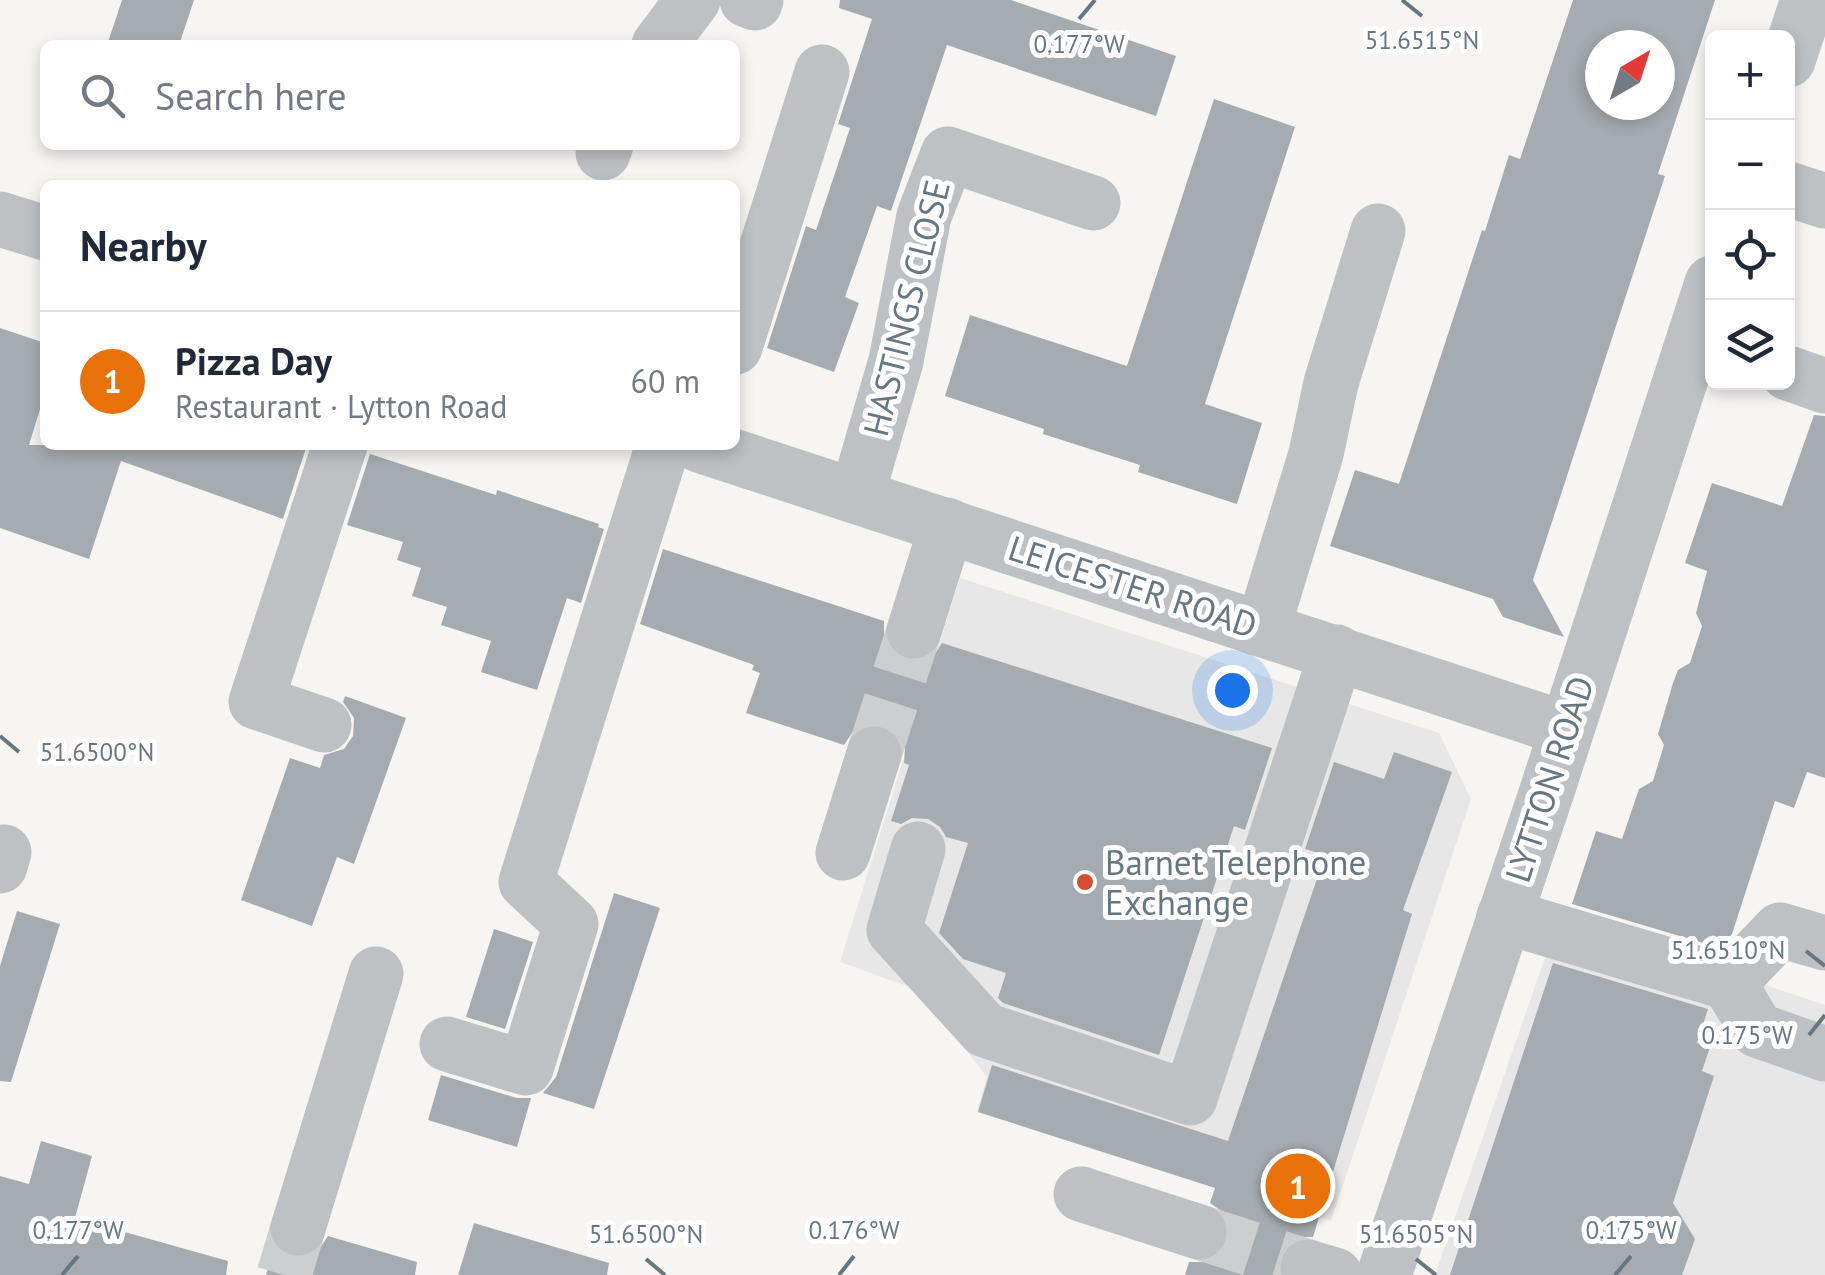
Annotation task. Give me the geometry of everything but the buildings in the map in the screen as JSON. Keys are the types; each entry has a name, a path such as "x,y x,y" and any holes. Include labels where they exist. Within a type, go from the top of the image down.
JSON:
{"street":[{"path":"663,40 693,0"},
{"path":"746,0 756,0"},
{"path":"1795,39 1808,0"},
{"path":"740,332 822,72"},
{"name":"HASTINGS CLOSE","path":"856,496 896,361 924,216 948,154 1093,202"},
{"path":"1795,190 1825,201"},
{"path":"0,219 40,231"},
{"path":"1263,628 1316,454 1330,382 1378,231"},
{"name":"LYTTON ROAD","path":"1384,1275 1566,729 1703,344 1709,300"},
{"path":"1795,375 1825,386"},
{"path":"324,725 256,702 338,450"},
{"path":"448,1044 526,1068 571,924 526,882 691,450"},
{"name":"LEICESTER ROAD","path":"709,450 1566,729"},
{"path":"914,630 947,525"},
{"path":"918,849 894,930 985,1030 1190,1098 1337,652"},
{"path":"844,853 874,754"},
{"path":"1504,916 1729,984 1757,1030 1825,1054"},
{"path":"1729,984 1780,930 1825,943"},
{"path":"298,1228 376,974"},
{"path":"1081,1194 1199,1232"}],"shaded area":[{"path":"960,578 1439,733 1471,799 1331,1221 977,1111 987,1077 921,991 840,962"},
{"path":"1559,917 1825,1005 1825,1275 1435,1275"}],"tunnel":[{"path":"874,754 914,631"},
{"path":"284,1275 298,1228"},
{"path":"1199,1232 1308,1267"}],"place":[{"name":"Barnet Telephone Exchange","path":"1085,882"},
{"name":"Pizza Day","path":"1298,1186"}]}
